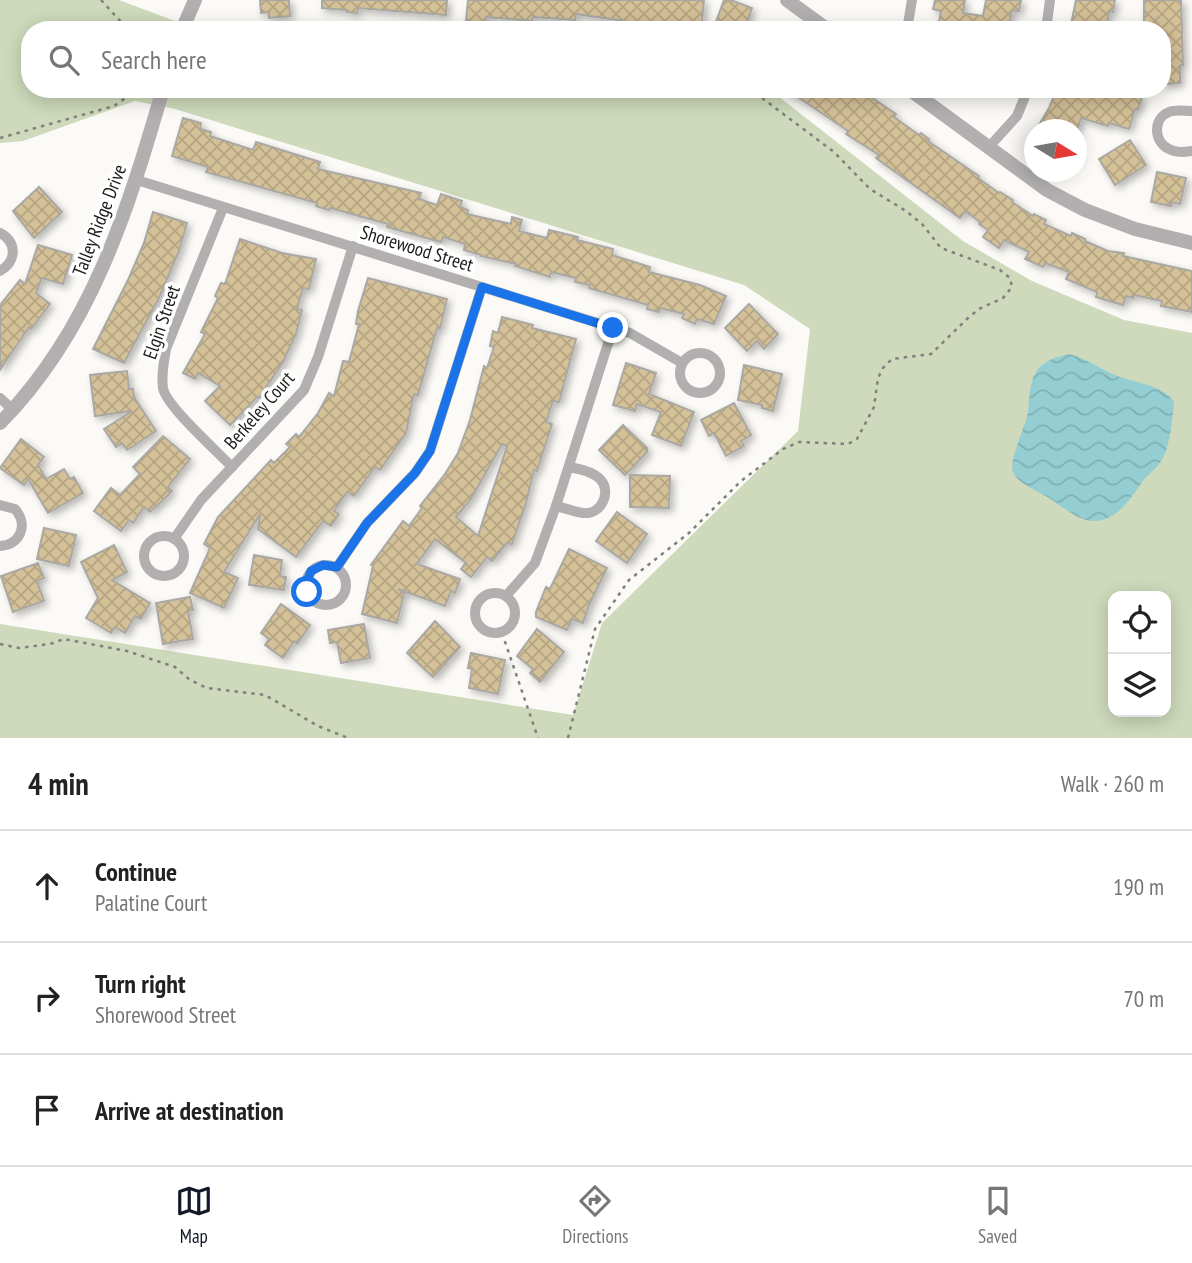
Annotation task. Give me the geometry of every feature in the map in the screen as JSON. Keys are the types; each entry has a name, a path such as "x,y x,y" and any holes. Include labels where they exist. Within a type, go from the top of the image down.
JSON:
{"street":[{"path":"186,21 195,0"},
{"path":"788,0 816,21"},
{"path":"908,21 912,0"},
{"path":"1047,21 1050,0"},
{"name":"Talley Ridge Drive","path":"0,424 65,340 103,271 137,180 160,98"},
{"path":"921,98 1047,190 1135,229 1192,243"},
{"path":"988,148 1017,117 1024,98"},
{"path":"1192,111 1170,112 1162,117 1157,124 1157,134 1166,149 1175,152 1192,151"},
{"name":"Shorewood Street","path":"137,180 613,328 648,342 682,363"},
{"name":"Elgin Street","path":"223,208 166,349 162,369 163,391 173,406 232,467"},
{"path":"0,233 8,238 13,250 10,262 0,271"},
{"name":"Berkeley Court","path":"174,539 201,500 304,390 318,358 353,246"},
{"path":"337,567 367,523 415,473 430,451 482,287"},
{"path":"506,596 536,563 613,328"},
{"path":"0,398 13,410"},
{"path":"556,506 583,513 593,512 605,499 603,482 596,475 569,467"},
{"path":"0,505 15,509 22,528 16,540 0,546"},
{"path":"499,593 511,600 515,612 512,625 502,633 495,634 477,624 474,611 486,595 499,593"}],"path":[{"path":"101,0 120,21"},
{"path":"0,138 114,106 125,98"},
{"path":"568,738 594,629 629,580 689,533 741,481 783,449 799,442 848,444 857,439 874,407 878,378 892,359 931,354 968,318 979,309 1003,298 1012,287 1010,278 1000,270 941,248 922,224 870,189 834,152 762,98"},
{"path":"502,633 538,738"},
{"path":"0,645 19,648 65,639 127,650 175,667 190,680 207,688 265,695 318,726 348,738"}],"green space":[{"path":"0,0 119,0 175,21 21,21 21,98 780,98 963,241 1032,281 1124,320 1192,333 1192,738 0,738 0,624 573,715 602,623 798,431 810,329 744,285 175,109 135,101 23,141 0,143"}],"water":[{"path":"1069,354 1115,375 1154,387 1174,401 1169,438 1161,462 1122,508 1102,520 1094,521 1077,516 1025,484 1016,477 1012,467 1027,418 1030,388 1036,372 1047,361"}],"building":[{"path":"260,0 289,0 290,16 269,18 269,12 261,13"},
{"path":"322,0 447,0 446,15 358,8 357,13 347,12 322,8"},
{"path":"468,0 704,0 702,21 624,21 576,14 575,20 533,17 532,21 486,17 485,21 466,21"},
{"path":"724,0 752,8 747,21 716,21"},
{"path":"935,0 965,0 963,13 983,16 986,0 1021,0 1019,11 1012,10 1010,21 939,21 941,11 933,9"},
{"path":"1076,0 1115,0 1113,12 1109,11 1107,21 1072,21"},
{"path":"1144,0 1181,0 1183,65 1180,65 1180,83 1171,84 1171,21 1144,21"},
{"path":"799,98 872,98 896,114 894,117 919,135 921,133 999,193 1033,216 1034,214 1046,220 1044,224 1071,236 1072,233 1108,251 1124,253 1123,256 1192,271 1192,312 1161,306 1162,301 1134,295 1133,298 1126,296 1123,305 1096,297 1097,292 1066,279 1069,272 1045,263 1043,267 1025,259 1029,252 1004,240 999,248 983,237 988,230 979,224 980,222 965,211 960,218 876,158 879,155 846,134 848,131"},
{"path":"1053,98 1142,98 1129,129 1081,118 1042,119"},
{"path":"183,118 201,123 200,129 211,132 210,136 253,150 256,142 320,162 318,169 421,193 419,199 437,205 441,194 462,201 460,207 468,210 467,214 511,224 512,217 522,220 519,231 547,238 549,230 578,237 577,240 613,249 612,255 650,267 649,272 700,285 726,296 714,324 697,319 695,324 682,318 684,314 660,308 659,312 647,309 648,305 575,282 576,278 551,272 550,277 515,266 516,264 464,250 465,244 443,237 441,242 387,227 388,224 330,208 329,210 316,206 317,203 206,172 208,167 172,156"},
{"path":"1130,140 1146,165 1115,185 1099,159"},
{"path":"1157,172 1186,178 1180,204 1171,202 1171,206 1151,202"},
{"path":"39,187 62,212 34,238 13,211"},
{"path":"153,212 187,223 179,251 159,298 124,363 93,349 128,280 144,243"},
{"path":"240,239 282,253 316,259 309,289 303,288 297,309 302,310 296,334 283,362 259,398 230,425 205,401 220,386 198,373 195,379 183,373 205,334 201,332 218,298 215,296 221,283 225,284"},
{"path":"38,245 72,255 63,284 42,278 36,293 50,304 31,329 29,327 0,370 0,305 20,280 25,284"},
{"path":"368,278 447,299 418,395 414,394 406,433 380,470 375,467 354,496 347,492 334,511 339,514 331,526 323,521 296,557 258,529 260,514 224,572 238,578 224,608 190,593 210,548 204,544 218,517 271,460 274,463 290,447 286,444 296,434 299,437 318,413 329,393 334,396 343,361 349,362 359,324 356,324 358,311"},
{"path":"749,304 778,334 764,349 757,341 747,351 725,328"},
{"path":"502,317 576,339 559,402 553,401 546,422 552,424 537,471 534,470 512,544 507,543 492,561 487,557 471,577 461,569 466,563 435,539 417,564 460,579 455,593 451,591 445,606 398,589 404,593 397,623 362,614 373,566 371,565 403,521 409,526 458,453 484,366 487,368 494,347 490,346 493,331 498,333","holes":["502,444 507,446 478,536 456,517 471,499"]},
{"path":"626,363 656,373 649,394 694,412 681,446 652,435 661,412 637,404 635,411 613,405"},
{"path":"744,365 782,374 773,411 762,408 762,405 738,400"},
{"path":"127,371 129,389 133,389 134,397 156,431 127,450 122,443 116,447 104,429 132,411 95,416 90,375"},
{"path":"734,403 751,435 741,441 744,446 726,456 714,433 709,436 701,420"},
{"path":"623,425 647,448 647,452 625,475 599,450"},
{"path":"163,436 190,459 168,487 172,491 150,512 144,507 133,523 129,520 121,531 94,511 111,488 120,495 140,474 133,467"},
{"path":"21,439 44,457 38,465 46,479 64,469 70,479 74,477 83,493 48,513 28,479 24,485 0,468"},
{"path":"630,475 670,476 669,508 630,507"},
{"path":"617,512 647,534 627,563 596,541"},
{"path":"44,528 76,535 69,566 37,559"},
{"path":"114,545 127,572 112,580 150,603 141,619 135,616 125,633 115,627 111,633 86,618 98,598 81,562"},
{"path":"569,549 607,568 583,623 572,619 567,630 536,617 536,612 546,587 550,589"},
{"path":"254,555 282,560 280,576 286,577 284,590 249,585"},
{"path":"38,563 44,578 37,581 44,601 13,612 1,576"},
{"path":"190,597 193,610 188,611 193,639 163,644 156,603"},
{"path":"281,604 310,625 297,644 294,641 283,658 265,645 269,639 261,633"},
{"path":"435,621 460,647 433,677 407,653"},
{"path":"364,624 370,658 341,663 337,642 330,643 328,630"},
{"path":"537,629 564,652 540,682 530,673 533,669 517,656"},
{"path":"471,653 505,660 498,694 469,688 472,669 468,668"}],"route":[{"path":"307,592 307,577 311,571 323,565 337,567 367,523 415,473 430,451 482,287 613,328"}]}
